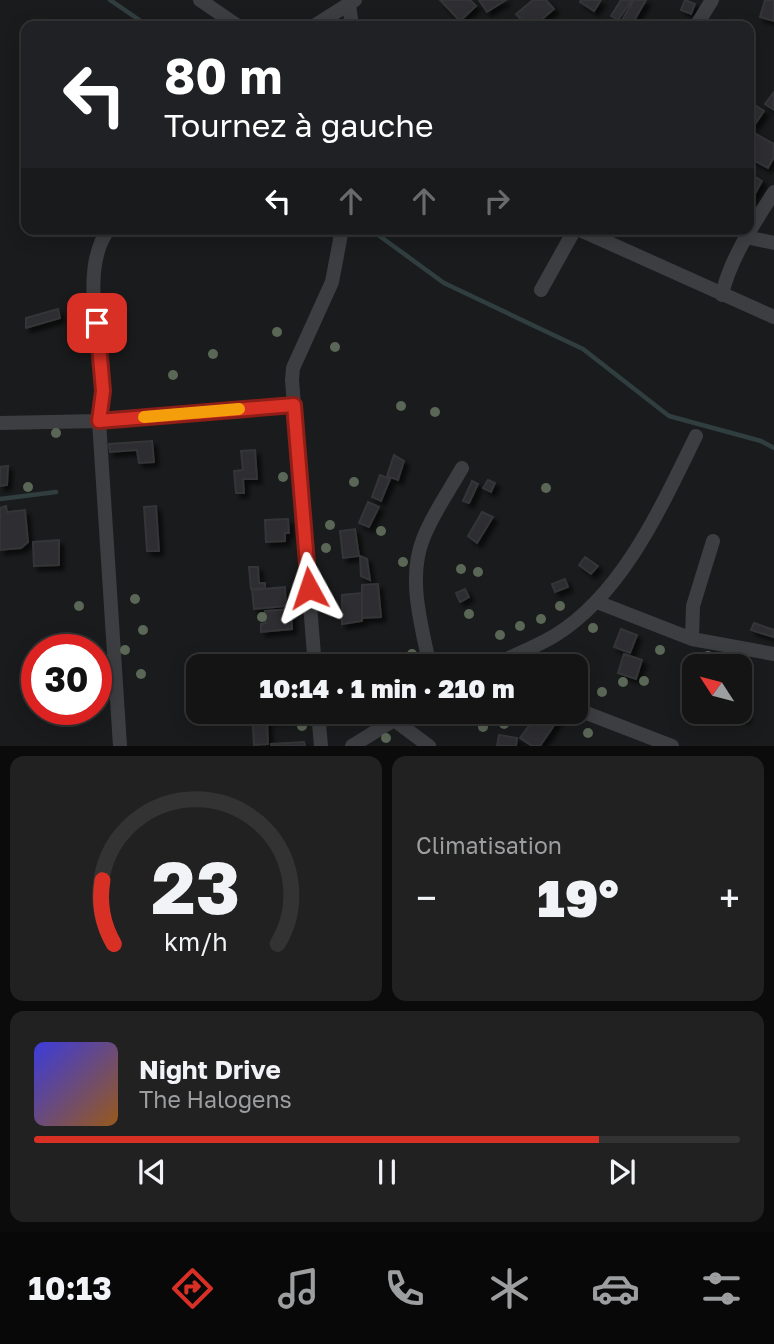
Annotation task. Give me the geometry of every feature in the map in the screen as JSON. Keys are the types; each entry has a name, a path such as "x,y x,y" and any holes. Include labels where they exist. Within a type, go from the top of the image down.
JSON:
{"street":[{"path":"200,0 231,21"},
{"path":"699,21 712,0"},
{"path":"322,21 352,2"},
{"path":"352,2 352,21"},
{"path":"754,224 774,192"},
{"path":"104,235 96,256 93,278 103,391 99,421 120,746"},
{"path":"314,654 292,380 293,368 332,282 341,235"},
{"path":"541,290 573,235"},
{"path":"589,235 774,317"},
{"path":"722,295 746,237 774,243"},
{"path":"0,423 99,421 294,405"},
{"path":"518,654 553,637 597,602 617,578 662,505 696,436"},
{"path":"428,654 417,596 418,559 423,539 462,468"},
{"path":"692,639 693,606 713,541"},
{"path":"597,602 692,639 774,654"},
{"path":"588,714 667,745"},
{"path":"319,724 321,746"},
{"path":"352,746 388,724"},
{"path":"399,724 429,746"}],"building":[{"path":"440,0 470,0 476,6 460,21"},
{"path":"479,0 506,0 487,12"},
{"path":"533,0 546,0 554,9 540,21 522,21 516,14"},
{"path":"601,0 594,11 580,2"},
{"path":"621,0 632,0 618,20 611,16"},
{"path":"634,0 646,0 634,21 621,21"},
{"path":"685,0 695,4 691,14 681,10"},
{"path":"765,0 774,0 774,21 760,17"},
{"path":"774,92 774,110 765,104"},
{"path":"754,104 764,111 754,126"},
{"path":"754,133 774,144 774,157 768,168 754,161"},
{"path":"754,176 762,181 754,196"},
{"path":"58,309 60,318 26,328 26,318"},
{"path":"152,441 154,462 139,463 137,450 110,452 109,444"},
{"path":"255,450 257,479 243,479 244,493 236,493 234,471 243,470 241,451"},
{"path":"394,455 404,461 398,480 387,476"},
{"path":"8,466 7,485 0,486 0,467"},
{"path":"380,475 390,479 381,501 372,497"},
{"path":"488,480 495,483 491,492 483,488"},
{"path":"472,481 478,484 469,503 463,501"},
{"path":"368,502 379,507 369,527 359,523"},
{"path":"6,506 7,512 25,510 28,542 21,548 0,550 0,508"},
{"path":"156,506 159,551 147,551 144,507"},
{"path":"482,512 493,517 477,543 468,536"},
{"path":"288,519 289,533 285,533 285,541 266,542 265,520"},
{"path":"355,529 359,556 343,558 340,531"},
{"path":"59,540 59,565 34,566 33,542"},
{"path":"360,556 367,559 370,580 361,576"},
{"path":"585,557 598,566 591,574 579,565"},
{"path":"249,567 258,567 259,583 265,583 265,588 251,589"},
{"path":"565,579 568,587 555,592 552,584"},
{"path":"378,584 381,617 362,618 362,585"},
{"path":"285,587 286,606 254,609 252,590"},
{"path":"465,589 469,597 460,602 456,593"},
{"path":"362,593 362,621 342,624 342,595"},
{"path":"291,609 292,629 261,632 261,624 265,623 265,611"},
{"path":"754,623 774,630 773,637 751,630"},
{"path":"621,629 637,635 630,653 614,647"},
{"path":"624,654 642,660 636,679 618,673"},
{"path":"253,724 267,724 268,744 254,745"},
{"path":"530,724 555,724 540,746 532,746 520,738"},
{"path":"499,735 517,738 516,746 497,746"},
{"path":"304,742 305,746 271,746 271,744"}],"waterway":[{"path":"110,0 141,21"},
{"path":"378,235 444,283 583,349 669,416 761,441 774,448"},
{"path":"0,499 56,492"}],"slow traffic":[{"path":"144,417 239,409"}],"route":[{"path":"97,323 103,391 99,421 294,405 309,588"}]}
